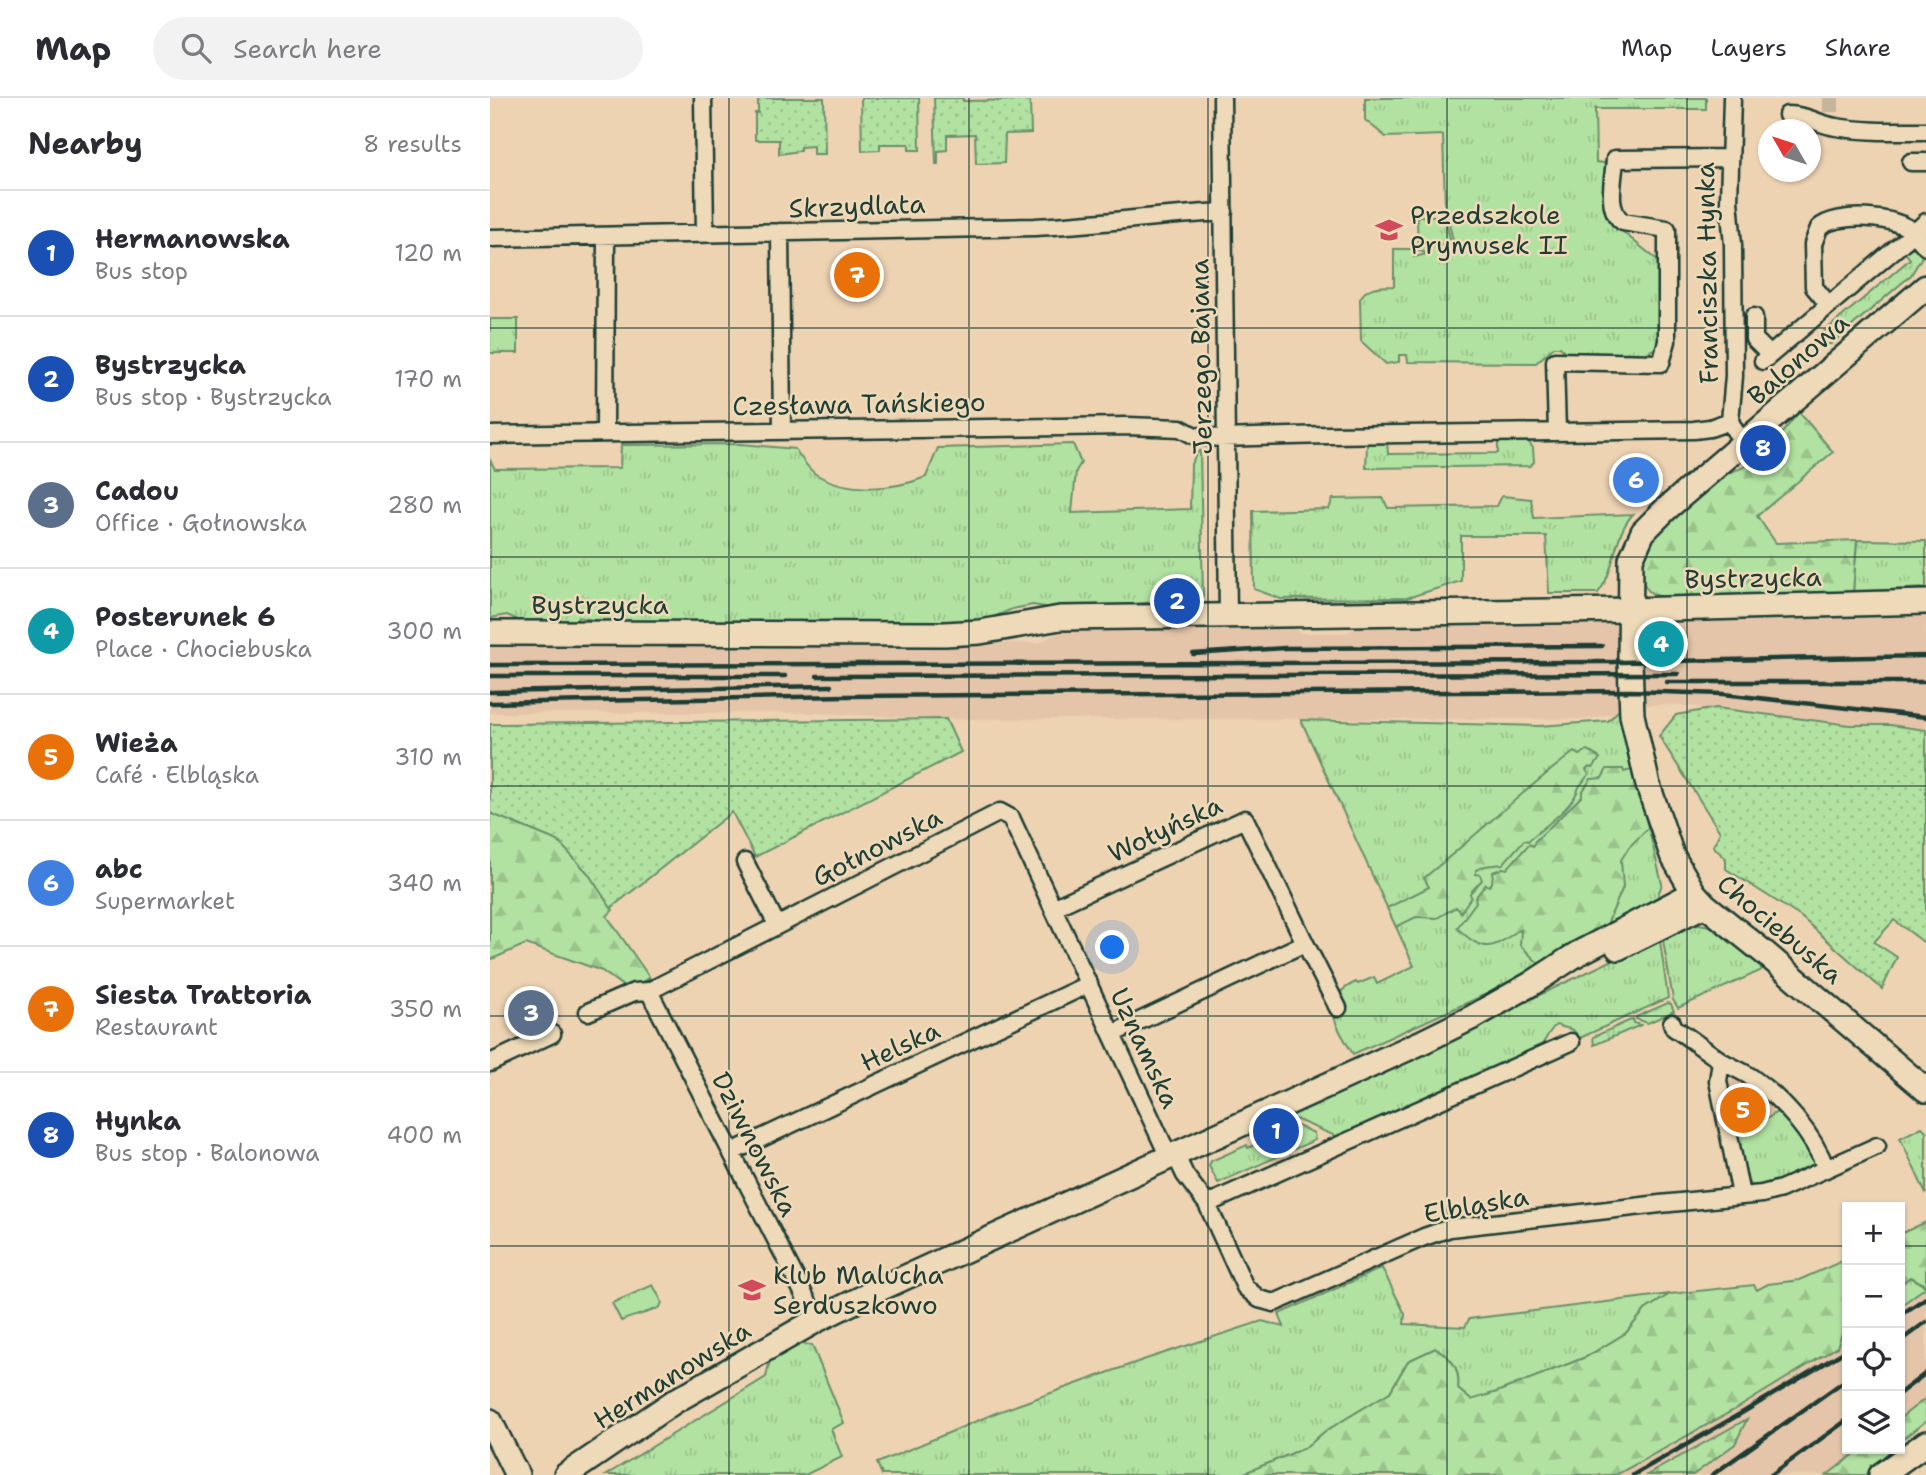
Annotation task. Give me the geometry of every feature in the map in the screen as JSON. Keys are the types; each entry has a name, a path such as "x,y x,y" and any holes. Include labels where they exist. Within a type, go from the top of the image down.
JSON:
{"street":[{"path":"703,98 705,234"},
{"name":"Jerzego Bajana","path":"1222,98 1228,615"},
{"name":"Franciszka Hynka","path":"1732,98 1729,201 1734,376 1730,421 1745,442"},
{"path":"1787,115 1830,119 1854,130 1926,131"},
{"path":"1557,432 1555,361 1661,363 1667,341 1667,229 1617,219 1612,207 1615,159 1730,158"},
{"name":"Skrzydlata","path":"490,238 1093,224 1224,212"},
{"path":"1829,305 1814,287 1814,238 1823,224 1833,220 1888,219 1909,228 1920,228"},
{"path":"1920,228 1926,247"},
{"path":"1754,317 1754,339 1767,358 1920,228"},
{"path":"780,232 782,431"},
{"path":"605,433 606,236"},
{"name":"Balonowa","path":"1630,610 1632,559 1643,532 1926,287"},
{"name":"Czesława Tańskiego","path":"490,435 1128,426 1180,428 1195,436 1227,438 1693,430 1730,421"},
{"name":"Bystrzycka","path":"490,633 944,634 980,632 1060,618 1630,610 1926,602"},
{"name":"Chociebuska","path":"1630,610 1632,715 1648,785 1672,855 1700,899 1926,1090"},
{"name":"Uznamska","path":"1000,812 1011,818 1172,1156"},
{"name":"Gołnowska","path":"588,1012 634,992 649,991 1000,812"},
{"name":"Wołyńska","path":"1054,908 1245,819 1305,943"},
{"path":"745,862 777,925"},
{"name":"Hermanowska","path":"566,1475 675,1401 817,1320 1420,1043 1531,984 1585,964 1700,899"},
{"path":"1112,1034 1305,943 1338,1008"},
{"name":"Helska","path":"732,1152 1089,984"},
{"name":"Dziwnowska","path":"649,991 817,1320"},
{"path":"1672,1023 1674,1028 1721,1061 1751,1077 1785,1108 1806,1131 1825,1169"},
{"path":"490,1063 552,1034"},
{"path":"1207,1204 1571,1042"},
{"path":"1721,1061 1718,1082 1741,1195"},
{"name":"Elbląska","path":"1172,1156 1207,1204 1245,1287 1259,1298 1274,1303 1450,1228 1762,1194 1781,1189 1877,1146"},
{"path":"490,1421 517,1475"},
{"path":"1881,1475 1926,1443"}],"shaded area":[{"path":"1926,609 1926,737 1679,705 1649,705 1590,719 946,719 814,713 490,713 490,645 1038,643 1071,626 1287,625 1302,633 1346,633 1366,623 1580,623 1649,628 1649,643 1662,636 1668,626 1740,617"},
{"path":"1732,1076 1738,1076 1780,1110 1753,1128 1734,1134 1725,1085"},
{"path":"1926,1287 1926,1418 1905,1433 1905,1328 1905,1302"},
{"path":"1842,1344 1842,1454 1876,1454 1846,1475 1616,1475 1736,1409"}],"green space":[{"path":"758,98 824,98 825,154 813,154 813,146 779,154 779,140 755,140"},
{"path":"861,98 919,98 920,150 909,150 909,144 880,144 880,150 862,151"},
{"path":"934,98 963,98 963,101 1030,100 1031,133 1005,134 1004,163 976,164 975,134 947,135 947,150 938,151 936,164"},
{"path":"1365,98 1706,98 1706,109 1595,109 1596,162 1604,163 1609,168 1608,220 1661,263 1661,338 1657,347 1645,354 1569,356 1560,347 1554,347 1536,363 1408,362 1407,355 1399,355 1399,362 1386,364 1361,341 1360,299 1370,289 1394,286 1394,249 1413,249 1414,257 1427,254 1418,250 1417,216 1437,216 1446,222 1451,244 1432,244 1430,249 1433,246 1454,245 1445,206 1443,135 1386,137 1365,120"},
{"path":"1910,247 1918,249 1923,255 1911,275 1831,344 1825,344 1819,336 1910,259 1903,250"},
{"path":"490,319 518,319 518,353 490,353"},
{"path":"1799,412 1833,452 1757,516 1776,543 1857,540 1853,592 1682,598 1661,597 1650,592 1643,582 1642,570 1642,560 1649,538 1715,481 1747,465 1750,468"},
{"path":"1498,440 1528,441 1533,448 1534,462 1530,466 1366,468 1367,445 1370,442 1387,442 1388,454 1498,453"},
{"path":"741,444 795,449 817,475 843,485 871,488 900,485 926,477 938,448 1073,444 1081,463 1076,471 1072,513 1190,509 1191,464 1200,451 1203,598 1063,610 1033,605 1012,609 980,623 621,625 578,617 576,621 525,623 507,615 490,618 490,460 495,469 620,468 621,445"},
{"path":"1502,496 1531,499 1534,518 1633,514 1621,533 1609,574 1598,593 1549,593 1546,536 1461,536 1461,581 1407,598 1281,599 1254,589 1253,511 1329,509 1333,499 1383,498 1388,508 1497,506"},
{"path":"1857,540 1926,541 1926,588 1853,592"},
{"path":"1716,708 1850,725 1890,725 1926,730 1926,944 1894,920 1874,942 1897,957 1882,989 1801,917 1726,869 1726,859 1713,846 1720,832 1659,736 1676,715"},
{"path":"1620,709 1662,884 1657,898 1491,992 1353,1054 1333,1014 1337,997 1356,982 1358,984 1374,977 1377,984 1414,966 1301,720 1539,726 1608,721"},
{"path":"946,719 961,752 755,857 732,812 611,908 588,873 558,841 490,813 490,724"},
{"path":"1587,750 1600,758 1593,768 1586,770 1589,774 1571,802 1528,841 1524,840 1503,864 1476,870 1482,880 1470,893 1471,897 1461,912 1456,907 1437,918 1416,917 1396,927 1387,908 1429,887 1424,878 1574,752 1580,755"},
{"path":"1607,769 1623,769 1624,772 1631,770 1635,773 1648,828 1629,847 1621,860 1623,887 1606,927 1539,964 1520,945 1521,930 1487,946 1480,945 1457,928 1476,902 1475,898 1486,884 1489,886 1492,883 1493,872 1507,869 1529,844 1533,846 1582,796 1591,779 1602,778"},
{"path":"490,813 558,841 588,873 613,910 607,916 650,978 627,989 602,971 526,944 490,960"},
{"path":"1699,924 1715,927 1764,967 1678,1008 1673,1000 1663,940 1674,930"},
{"path":"1657,939 1660,941 1668,998 1580,1038 1573,1030 1556,1025 1538,1050 1340,1138 1290,1117 1315,1099"},
{"path":"1668,1003 1674,1011 1648,1023 1636,1019 1636,1017"},
{"path":"1633,1019 1634,1023 1641,1025 1594,1045 1593,1037"},
{"path":"1780,1110 1816,1156 1815,1166 1763,1190 1754,1187 1743,1176 1734,1134 1753,1128"},
{"path":"1293,1124 1314,1133 1315,1140 1218,1183 1209,1166 1211,1161 1247,1145 1248,1148 1264,1141 1263,1138"},
{"path":"1922,1127 1926,1131 1926,1194 1900,1138"},
{"path":"1926,1222 1926,1285 1910,1277 1905,1281 1905,1232"},
{"path":"1842,1261 1842,1334 1837,1347 1736,1409 1616,1475 1240,1475 1307,1447 1324,1432 1390,1392 1408,1361 1436,1348 1454,1365 1458,1376 1458,1389 1471,1400 1586,1357 1626,1333 1645,1310 1670,1294 1754,1285 1757,1290 1768,1284 1799,1280"},
{"path":"1382,1268 1405,1314 1404,1324 1465,1327 1469,1319 1670,1294 1645,1310 1626,1333 1586,1357 1471,1400 1458,1389 1458,1375 1454,1365 1436,1348 1408,1361 1390,1392 1324,1432 1307,1447 1240,1475 882,1475 877,1463 998,1412 1143,1360 1262,1321 1284,1327 1279,1314"},
{"path":"1910,1277 1926,1287 1905,1302 1905,1281"},
{"path":"653,1285 662,1302 660,1307 621,1321 612,1303"},
{"path":"799,1344 812,1345 844,1423 831,1429 842,1457 805,1475 606,1475 766,1377 770,1360"},
{"path":"1926,1398 1926,1421 1905,1437 1905,1414"},
{"path":"1747,1419 1735,1444 1693,1475 1647,1475"},
{"path":"1854,1454 1887,1454 1866,1475 1827,1475"}],"tunnel":[{"path":"1831,98 1831,112"}],"railway":[{"path":"1193,654 1285,648 1602,646"},
{"path":"490,665 1621,662 1926,656"},
{"path":"817,676 1678,674"},
{"path":"490,676 785,676"},
{"path":"1667,682 1926,682"},
{"path":"490,692 831,686"},
{"path":"490,703 846,696 1631,691 1723,694 1926,717"},
{"path":"1905,1312 1926,1298"},
{"path":"1905,1337 1926,1322"},
{"path":"1633,1475 1842,1353"},
{"path":"1903,1391 1926,1373"},
{"path":"1712,1475 1842,1383"},
{"path":"1771,1475 1842,1424"}],"place":[{"name":"Przedszkole Prymusek II","path":"1389,230"},
{"name":"Siesta Trattoria","path":"857,275"},
{"name":"Hynka","path":"1763,448"},
{"name":"abc","path":"1636,480"},
{"name":"Bystrzycka","path":"1177,601"},
{"name":"Posterunek 6","path":"1661,644"},
{"name":"Cadou","path":"531,1013"},
{"name":"Wieża","path":"1743,1110"},
{"name":"Hermanowska","path":"1276,1131"},
{"name":"Klub Malucha Serduszkowo","path":"752,1290"}]}
